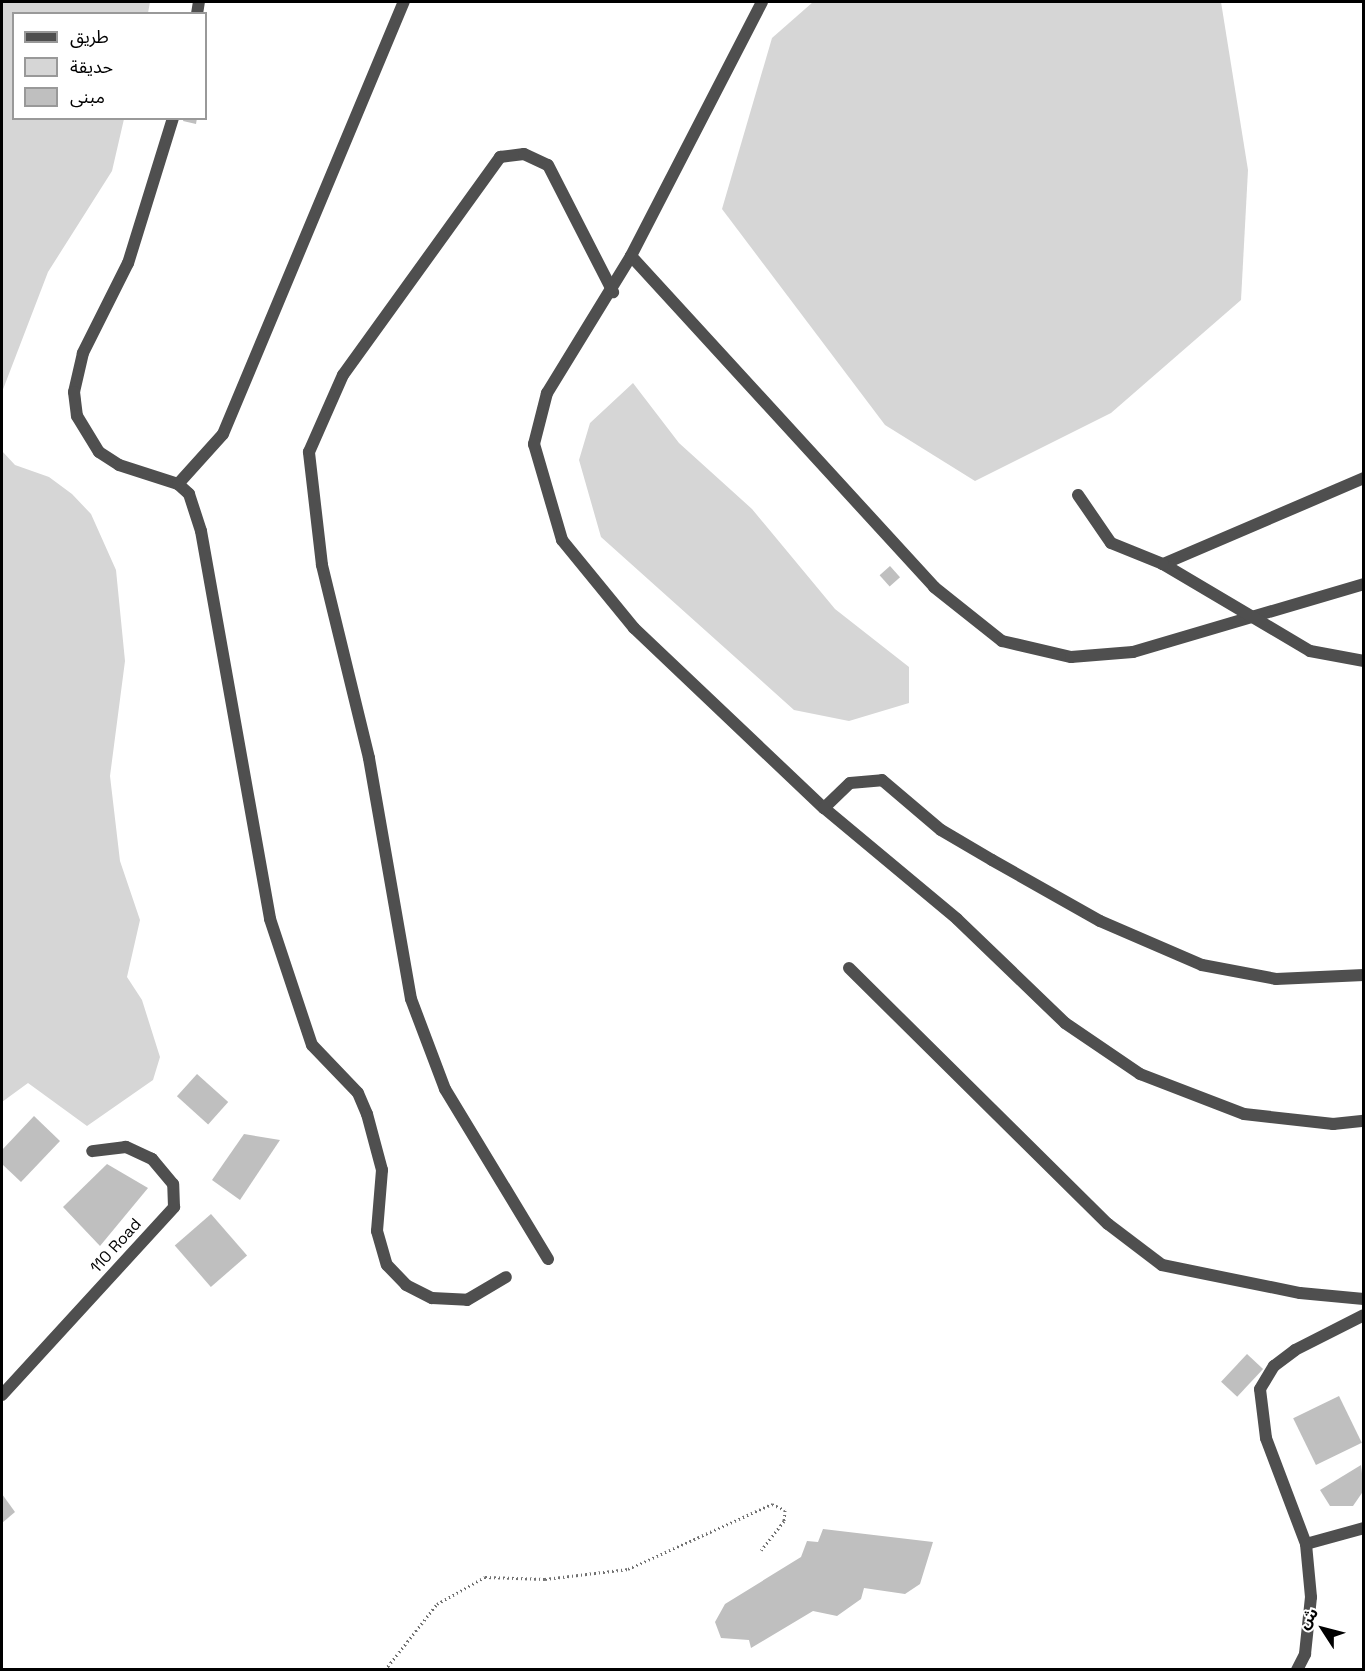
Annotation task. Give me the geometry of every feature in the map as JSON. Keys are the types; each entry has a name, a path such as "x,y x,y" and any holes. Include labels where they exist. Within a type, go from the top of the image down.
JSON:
{"street":[{"path":"178,484 223,434 404,2"},
{"path":"762,2 613,292 547,393 534,444 562,540 634,628 824,808 957,919 1065,1023 1140,1074 1244,1114 1333,1124 1364,1121"},
{"path":"172,120 132,254 83,353 74,392 77,416 99,452 119,465 178,484 189,494 201,531 270,919 312,1045 358,1093 367,1114 382,1170 377,1231 387,1265 406,1285 432,1298 467,1300 506,1276"},
{"path":"548,1259 445,1089 411,999 369,758 322,565 309,452 343,375 500,157 524,154 548,165 613,292"},
{"path":"631,256 934,587 1002,641 1071,657 1133,652 1364,584"},
{"path":"1163,564 1364,478"},
{"path":"1078,495 1111,543 1163,564 1310,651 1364,661"},
{"path":"824,808 850,783 882,780 941,830 992,860 1100,921 1202,965 1276,979 1364,975"},
{"path":"849,968 1108,1224 1162,1265 1300,1293 1364,1299"},
{"name":"110 Road","path":"2,1395 174,1207 173,1184 152,1159 126,1147 92,1151"},
{"path":"1297,1670 1305,1654 1311,1597 1306,1544 1266,1438 1260,1389 1274,1366 1295,1350 1364,1315"},
{"path":"1306,1544 1364,1528"}],"path":[{"path":"385,1670 437,1604 485,1577 545,1579 627,1569 772,1504 785,1510 784,1521 761,1550"}],"green space":[{"path":"2,2 150,2 148,12 12,12 12,120 124,120 112,171 48,272 2,392"},
{"path":"813,2 1221,2 1248,170 1241,300 1111,413 975,481 885,425 722,209 772,38"},
{"path":"633,383 679,443 752,509 835,609 909,667 909,703 849,721 794,710 601,537 579,460 590,423"},
{"path":"2,451 15,465 49,477 72,494 91,514 116,570 125,661 110,776 120,861 140,920 127,977 142,1000 160,1057 153,1080 87,1126 28,1083 2,1102"}],"building":[{"path":"183,120 197,120 196,124"},
{"path":"890,566 900,577 890,587 880,575"},
{"path":"197,1074 228,1102 208,1124 177,1096"},
{"path":"34,1116 60,1141 21,1182 2,1164 2,1150"},
{"path":"244,1134 280,1140 240,1200 212,1180"},
{"path":"107,1164 148,1188 100,1246 63,1207"},
{"path":"211,1214 247,1256 211,1287 175,1245"},
{"path":"1247,1354 1263,1369 1237,1397 1221,1382"},
{"path":"1339,1396 1362,1443 1316,1465 1293,1418"},
{"path":"1361,1465 1364,1490 1353,1506 1330,1506 1320,1490"},
{"path":"2,1494 15,1512 2,1523"},
{"path":"823,1529 933,1542 920,1584 905,1594 864,1588 861,1599 837,1616 813,1611 751,1648 749,1640 721,1638 715,1622 725,1604 801,1557 807,1541 818,1542"}]}
